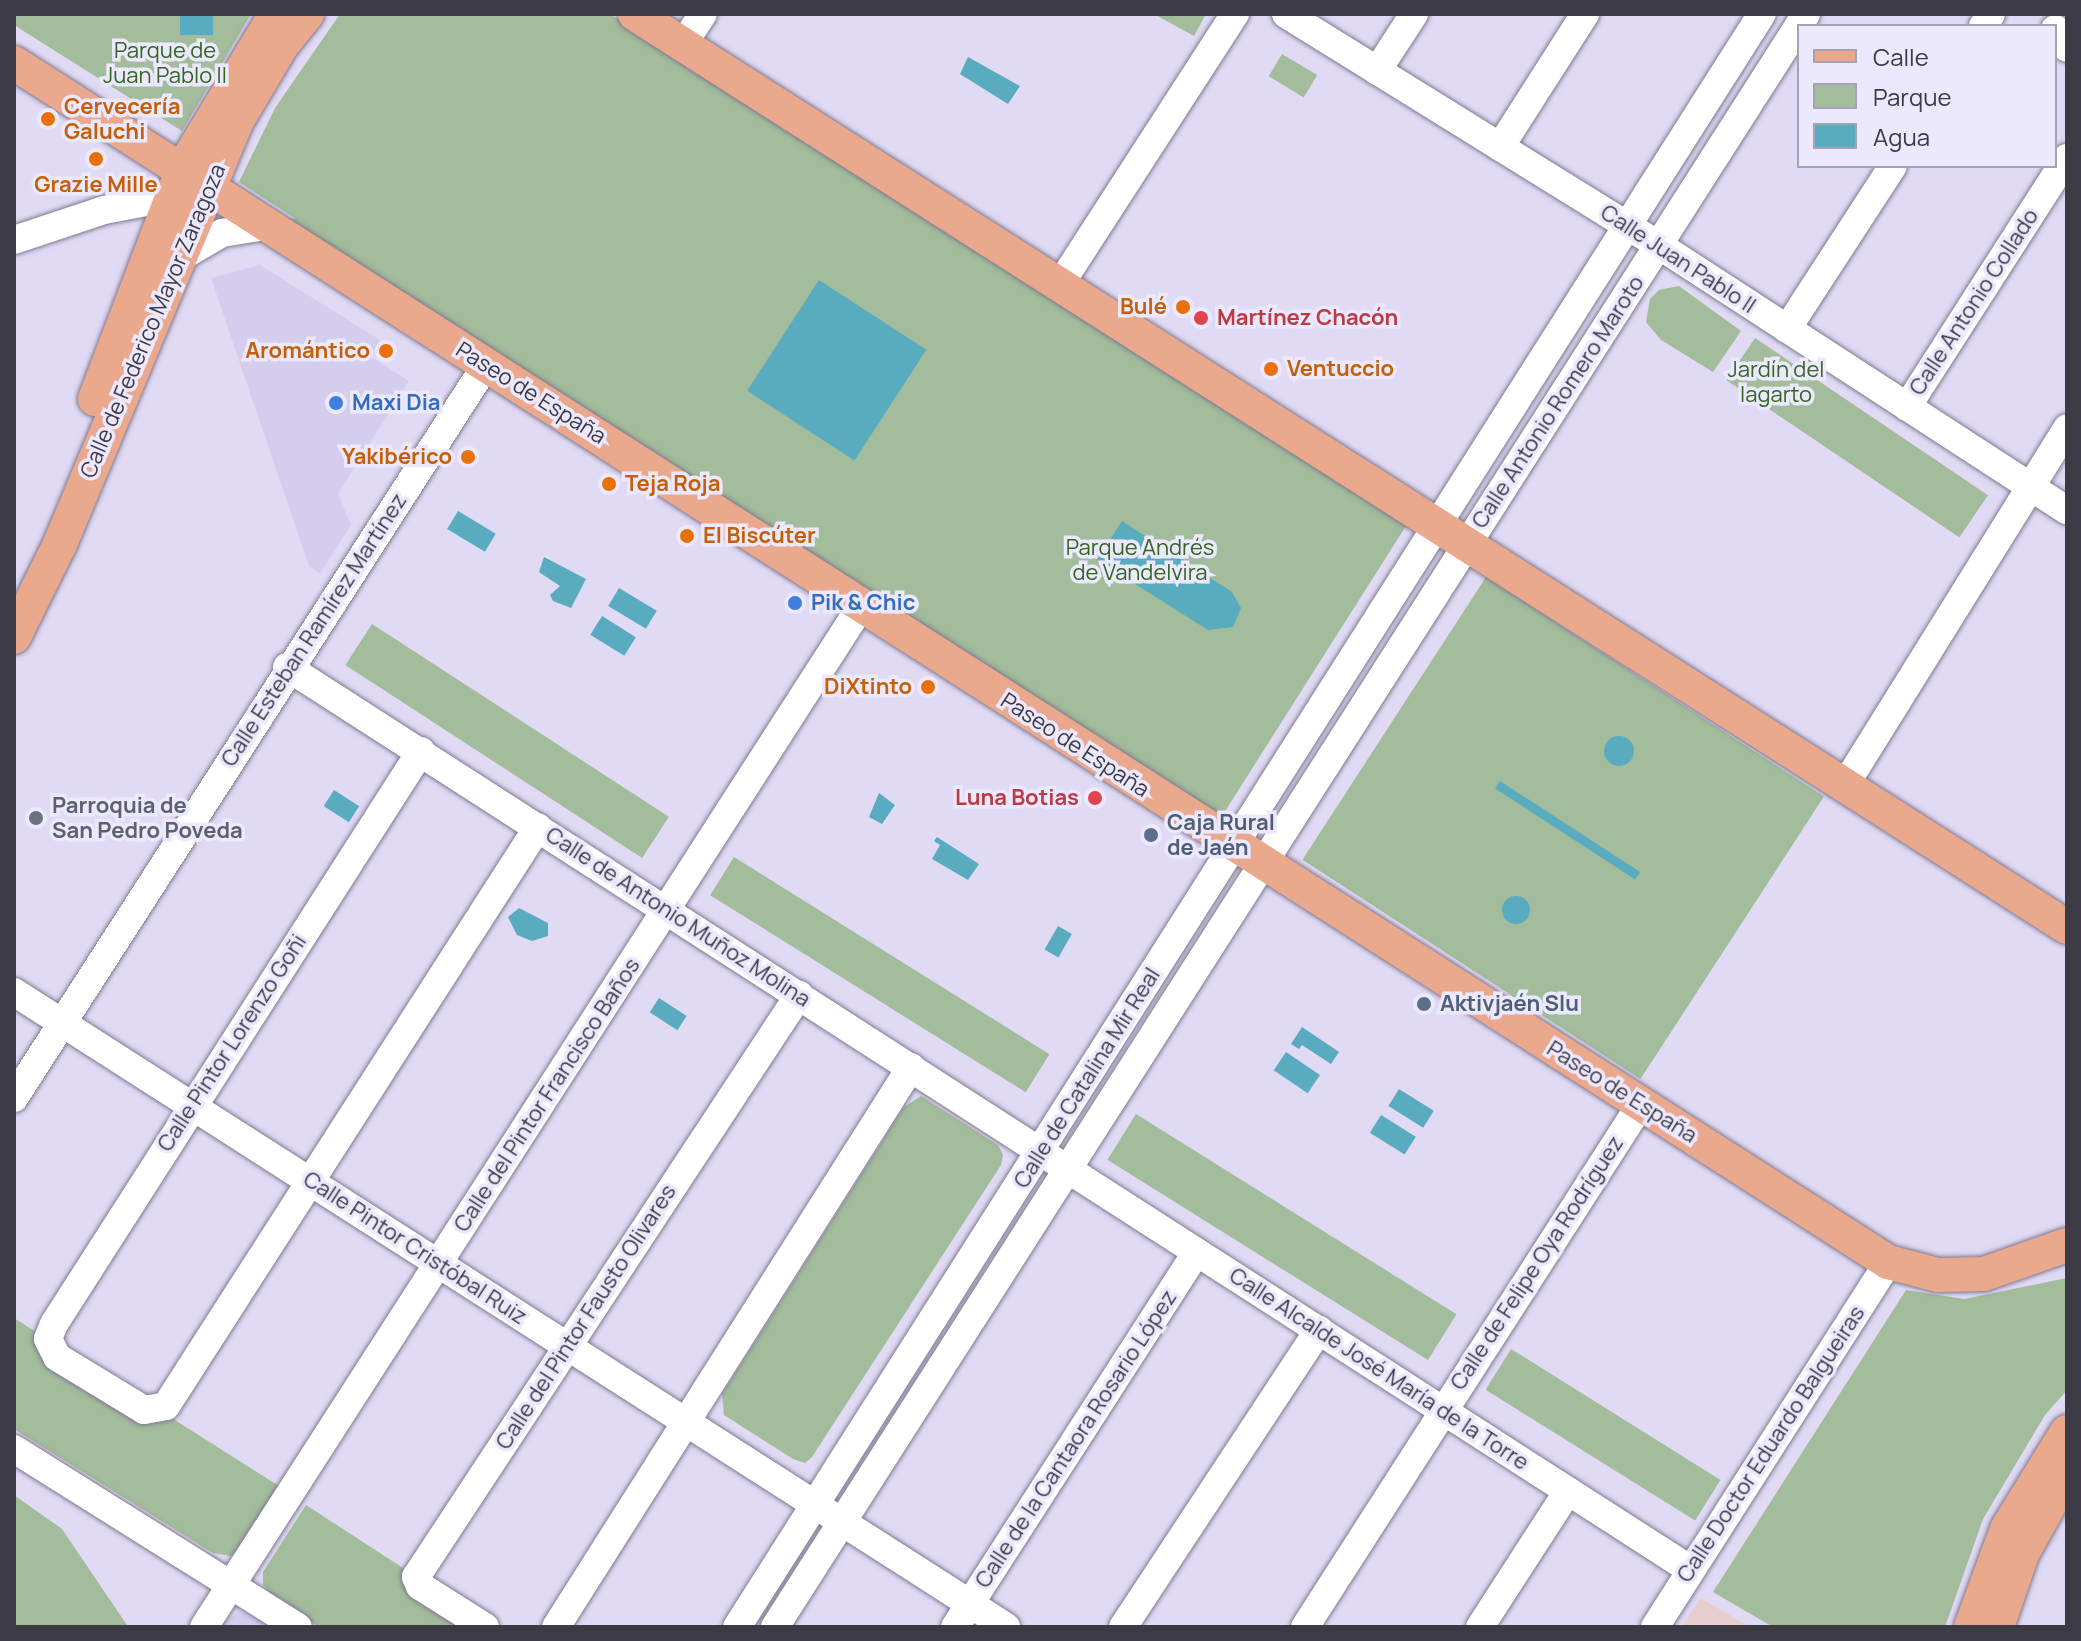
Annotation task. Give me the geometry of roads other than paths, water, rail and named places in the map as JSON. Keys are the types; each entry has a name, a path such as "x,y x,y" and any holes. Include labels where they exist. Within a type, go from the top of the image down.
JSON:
{"main road":[{"name":"Calle de Federico Mayor Zaragoza","path":"14,589 41,535 189,183 276,14"},
{"name":"Calle de Federico Mayor Zaragoza","path":"14,637 60,544 181,257 189,183 238,119 282,45 307,14"},
{"path":"635,14 1450,537 2067,927"},
{"name":"Paseo de España","path":"14,63 189,183 271,225 1247,856 1888,1262 1938,1275 1984,1274 2067,1245"},
{"path":"1971,1627 2007,1529 2067,1432"},
{"path":"1997,1627 2022,1554 2067,1473"}],"street":[{"path":"682,46 703,14"},
{"path":"1059,286 1235,14"},
{"name":"Calle Juan Pablo II","path":"1286,14 1660,246 2067,510"},
{"path":"1377,71 1414,14"},
{"path":"1500,147 1585,14"},
{"name":"Calle Antonio Romero Maroto","path":"1450,537 1628,226 1762,14"},
{"name":"Calle Antonio Romero Maroto","path":"1450,537 1660,246 1797,28"},
{"name":"Calle Antonio Collado","path":"1907,407 2067,158"},
{"path":"1787,329 1892,168"},
{"path":"14,240 189,183"},
{"path":"181,257 222,233 271,225"},
{"name":"Calle Esteban Ramírez Martínez","path":"14,1098 287,667 486,365"},
{"path":"1845,785 2067,429"},
{"name":"Calle de Catalina Mir Real","path":"737,1627 1041,1151 1247,856 1450,537"},
{"name":"Calle del Pintor Francisco Baños","path":"204,1627 234,1587 438,1263 862,605"},
{"name":"Calle de Antonio Muñoz Molina","path":"287,667 1067,1168"},
{"name":"Calle Pintor Lorenzo Goñi","path":"311,1182 172,1398 157,1411 144,1410 57,1357 48,1339 191,1104 421,751"},
{"path":"311,1182 538,827"},
{"name":"Calle de Catalina Mir Real","path":"775,1627 1067,1168 1247,856"},
{"name":"Calle Pintor Cristóbal Ruiz","path":"14,992 842,1522 962,1615 1006,1627"},
{"name":"Calle del Pintor Fausto Olivares","path":"479,1623 420,1586 416,1577 799,995"},
{"path":"556,1627 911,1067"},
{"name":"Calle de Felipe Oya Rodríguez","path":"1305,1627 1441,1409 1641,1104"},
{"name":"Calle Alcalde José María de la Torre","path":"1067,1168 1691,1570"},
{"name":"Calle de la Cantaora Rosario López","path":"962,1615 1197,1252"},
{"name":"Calle Doctor Eduardo Balgueiras","path":"1655,1627 1888,1262"},
{"path":"1123,1627 1319,1330"},
{"path":"14,1449 298,1627"},
{"path":"1480,1627 1568,1491"}],"water":[{"path":"180,14 213,14 213,35 180,35"},
{"path":"968,57 1020,86 1008,104 960,74"},
{"path":"819,280 926,350 854,460 747,391"},
{"path":"458,511 496,534 485,552 447,529"},
{"path":"1122,521 1232,592 1241,608 1233,627 1208,630 1097,560"},
{"path":"544,557 586,579 571,608 553,601 550,595 560,586 539,572"},
{"path":"619,588 657,611 646,629 608,606"},
{"path":"602,616 636,637 624,656 590,635"},
{"path":"1619,736 1630,740 1634,751 1630,762 1619,766 1608,762 1604,751 1608,740"},
{"path":"1500,781 1640,872 1635,880 1495,789"},
{"path":"334,790 359,806 349,822 324,806"},
{"path":"879,793 895,805 882,824 869,817"},
{"path":"937,837 979,864 968,880 932,859 940,845 934,841"},
{"path":"1516,896 1526,900 1530,910 1526,920 1516,924 1506,920 1502,910 1506,900"},
{"path":"519,908 548,923 548,936 532,941 517,935 508,917"},
{"path":"1058,926 1072,934 1058,957 1044,949"},
{"path":"659,998 687,1016 677,1030 650,1012"},
{"path":"1302,1027 1339,1052 1331,1064 1302,1045 1299,1049 1291,1044"},
{"path":"1286,1052 1320,1075 1308,1093 1274,1070"},
{"path":"1399,1089 1434,1111 1423,1128 1388,1106"},
{"path":"1381,1115 1416,1137 1405,1155 1370,1133"}],"place":[{"name":"Cervecería Galuchi","path":"48,119"},
{"name":"Grazie Mille","path":"96,159"},
{"name":"Bulé","path":"1183,307"},
{"name":"Martínez Chacón","path":"1201,318"},
{"name":"Aromántico","path":"386,351"},
{"name":"Ventuccio","path":"1271,369"},
{"name":"Maxi Dia","path":"336,403"},
{"name":"Yakibérico","path":"468,457"},
{"name":"Teja Roja","path":"609,484"},
{"name":"El Biscúter","path":"687,536"},
{"name":"Pik & Chic","path":"795,603"},
{"name":"DiXtinto","path":"928,687"},
{"name":"Luna Botias","path":"1095,798"},
{"name":"Parroquia de San Pedro Poveda","path":"36,818"},
{"name":"Caja Rural de Jaén","path":"1151,835"},
{"name":"Aktivjaén Slu","path":"1424,1004"}],"park label":[{"name":"Parque de Juan Pablo II","path":"165,62"},
{"name":"Jardín del lagarto","path":"1776,382"},
{"name":"Parque Andrés de Vandelvira","path":"1140,560"}]}
